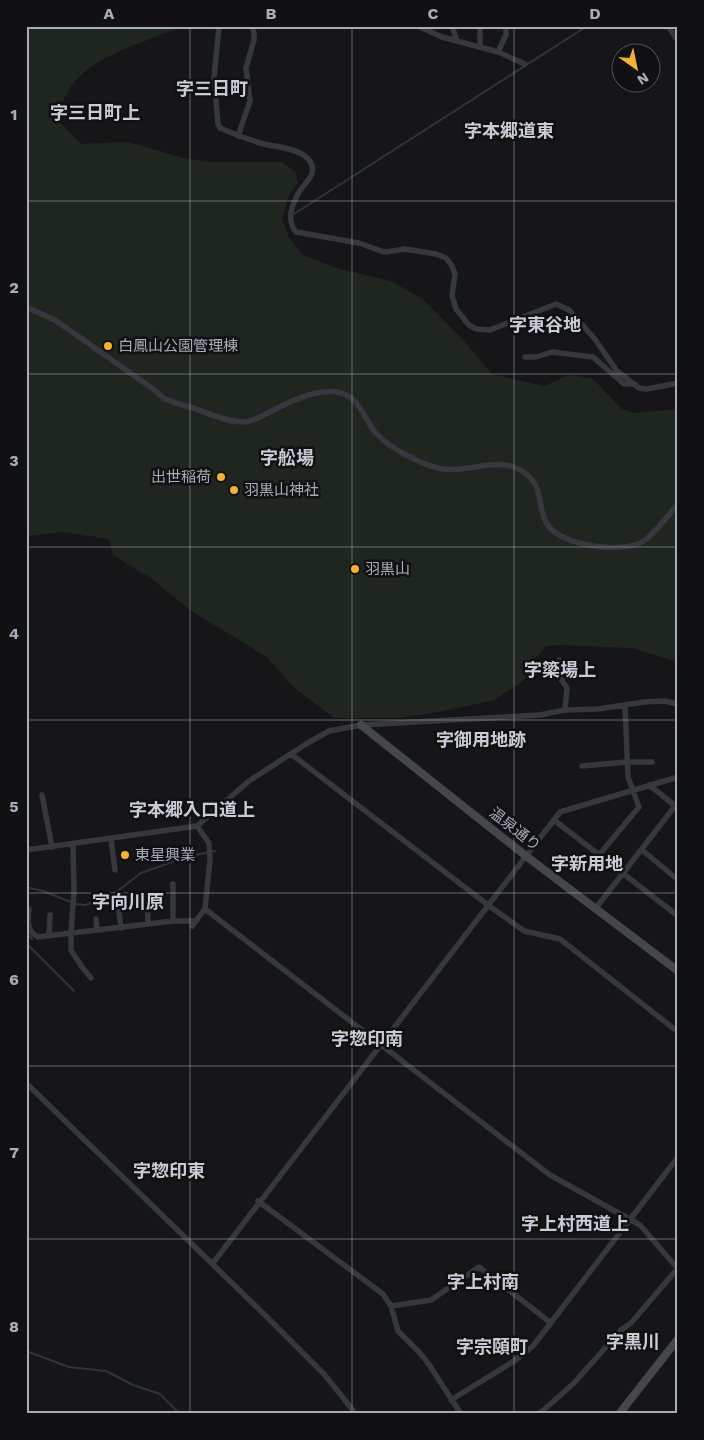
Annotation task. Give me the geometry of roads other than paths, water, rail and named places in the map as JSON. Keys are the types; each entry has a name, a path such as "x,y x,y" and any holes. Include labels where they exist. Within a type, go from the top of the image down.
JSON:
{"street":[{"path":"219,26 214,78 218,124 220,128 238,136 291,149 310,160 313,168 312,174 299,192 291,213 293,228 296,232 359,243 386,252 404,249 436,254 446,258 452,266 454,274 452,295 456,309 469,325 476,329 490,330 556,304 569,310 594,338 617,371 639,388 647,389 678,383"},
{"path":"238,136 250,102 246,68 254,40 252,26"},
{"path":"418,26 442,37 480,46 526,64"},
{"path":"452,26 457,41"},
{"path":"480,26 480,46"},
{"path":"498,52 506,35 506,26"},
{"path":"668,26 678,42"},
{"path":"26,307 55,320 166,400 237,421 250,421 286,404 316,393 328,391 346,395 358,403 376,433 405,454 433,467 447,470 505,464 523,472 530,477 538,490 547,525 562,537 578,544 595,547 636,545 645,540 678,504"},
{"path":"525,357 536,357 552,352 593,357 624,384 635,384"},
{"path":"558,660 556,671 566,685 567,691 565,710"},
{"path":"26,849 52,847 196,826 250,781 329,731 361,725 540,715 565,710 598,709 665,701 678,704"},
{"path":"599,855 638,807 628,776 625,705"},
{"name":"温泉通り","path":"361,725 526,856 678,971"},
{"path":"291,754 524,931 560,940 677,1029"},
{"path":"582,766 652,762"},
{"path":"213,1264 258,1201 560,812 678,777"},
{"path":"596,908 677,807 649,785"},
{"path":"42,795 52,847"},
{"path":"554,820 678,916"},
{"path":"192,926 205,909 210,858 210,843 196,826"},
{"path":"111,839 115,870"},
{"path":"73,844 74,890 71,950 91,978"},
{"path":"642,850 678,880"},
{"path":"173,884 173,921"},
{"path":"147,894 148,924"},
{"path":"118,904 121,928"},
{"path":"29,909 28,925 33,935 38,937 196,920"},
{"path":"205,909 550,1175 642,1227 678,1268 631,1323 621,1330 568,1389 541,1413"},
{"path":"48,936 50,915"},
{"path":"96,919 97,930"},
{"path":"26,1083 324,1374 356,1414"},
{"path":"451,1400 527,1353 678,1157"},
{"path":"258,1201 383,1294 391,1306 398,1331 419,1352 461,1414"},
{"path":"391,1306 431,1300 479,1268 551,1323"},
{"path":"619,1414 678,1339"}],"waterway":[{"path":"294,214 587,26"},
{"path":"75,904 85,905 111,896 141,873 186,857 215,851"},
{"path":"26,887 43,891 71,902"},
{"path":"26,932 32,939"},
{"path":"26,943 74,991"},
{"path":"26,1351 69,1367 106,1371 133,1385 160,1394 180,1414"}],"place":[{"name":"白鳳山公園管理棟","path":"108,346"},
{"name":"出世稲荷","path":"221,477"},
{"name":"羽黒山神社","path":"234,490"},
{"name":"羽黒山","path":"355,569"},
{"name":"東星興業","path":"125,855"}],"district":[{"name":"字三日町","path":"212,89"},
{"name":"字三日町上","path":"95,113"},
{"name":"字本郷道東","path":"509,131"},
{"name":"字東谷地","path":"545,325"},
{"name":"字舩場","path":"287,458"},
{"name":"字簗場上","path":"560,670"},
{"name":"字御用地跡","path":"481,740"},
{"name":"字本郷入口道上","path":"192,810"},
{"name":"字新用地","path":"587,864"},
{"name":"字向川原","path":"128,902"},
{"name":"字惣印南","path":"367,1039"},
{"name":"字惣印東","path":"169,1171"},
{"name":"字上村西道上","path":"575,1224"},
{"name":"字上村南","path":"483,1282"},
{"name":"字黒川","path":"633,1342"},
{"name":"字宗頤町","path":"492,1347"}]}
